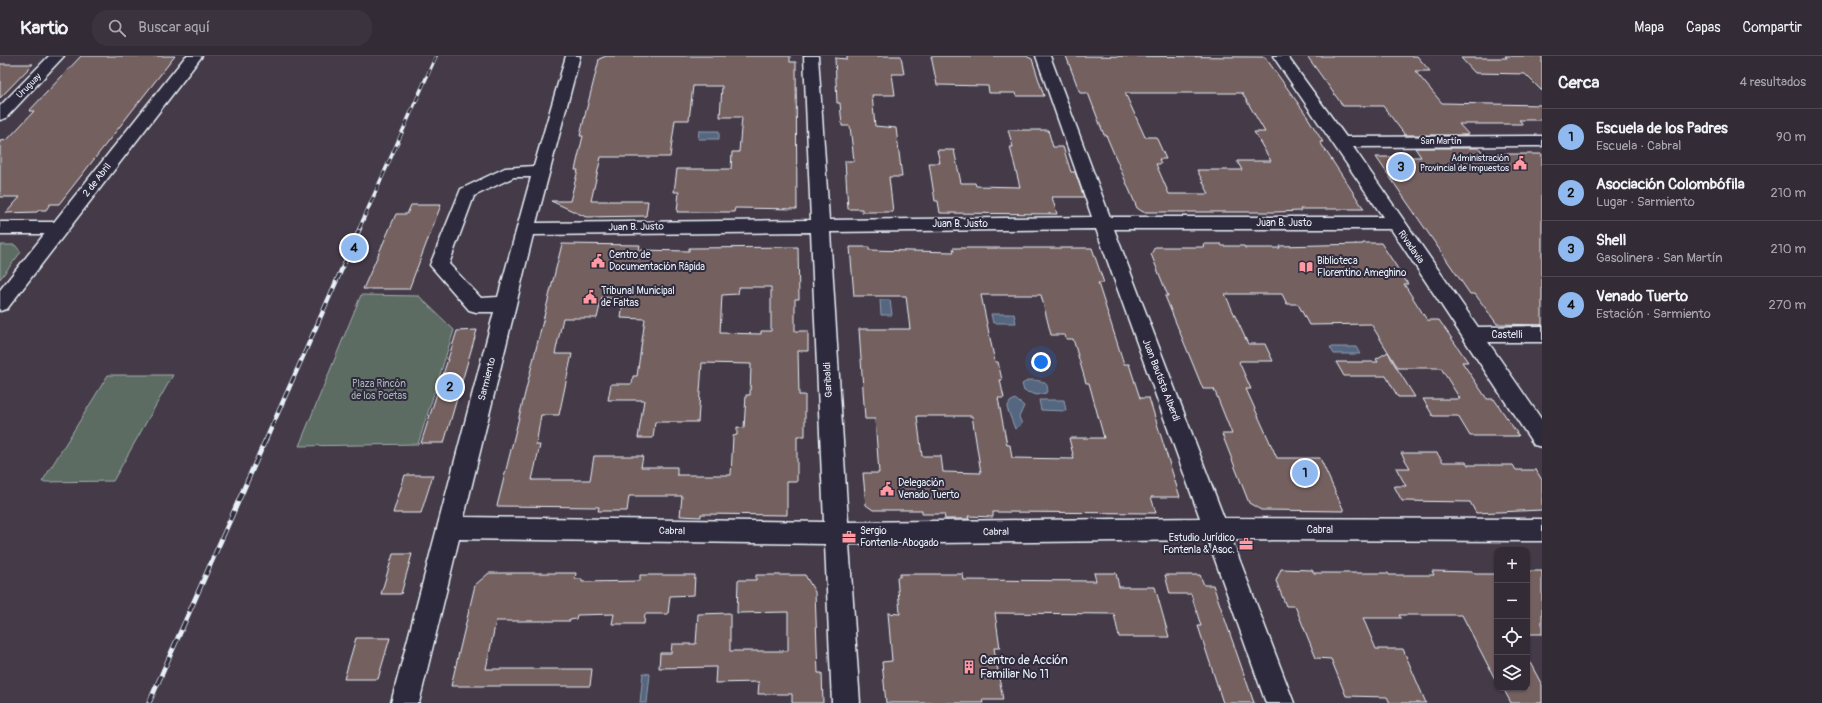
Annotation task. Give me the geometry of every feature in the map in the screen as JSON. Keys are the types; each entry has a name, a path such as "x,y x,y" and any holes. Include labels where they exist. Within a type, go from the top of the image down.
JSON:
{"main road":[{"name":"2 de Abril","path":"0,304 194,56"}],"street":[{"name":"Uruguay","path":"0,115 57,56"},
{"name":"Sarmiento","path":"405,703 525,229 572,56"},
{"name":"Garibaldi","path":"812,56 846,703"},
{"name":"Juan Bautista Alberdi","path":"1043,56 1280,703"},
{"name":"Rivadavia","path":"1280,56 1341,142 1542,438"},
{"name":"San Martín","path":"1341,142 1542,141"},
{"path":"506,304 476,305 439,265 467,193 511,172 541,171"},
{"name":"Juan B. Justo","path":"525,229 1103,223 1395,223"},
{"path":"0,228 59,228"},
{"name":"Castelli","path":"1471,335 1542,334"},
{"name":"Cabral","path":"450,528 836,533 1217,529 1542,530"}],"green space":[{"path":"0,245 15,245 21,252 0,279"},
{"name":"Plaza Rincón de los Poetas","path":"361,295 419,296 454,330 418,444 299,446"},
{"path":"108,375 173,375 113,481 42,482"}],"water":[{"path":"699,131 719,131 719,139 698,139"},
{"path":"880,300 890,300 892,315 881,315"},
{"path":"991,314 1014,314 1016,323 993,323"},
{"path":"1330,347 1356,347 1360,354 1334,354"},
{"path":"1029,380 1040,381 1046,384 1046,393 1037,395 1024,391 1022,384"},
{"path":"1015,399 1024,406 1019,417 1022,424 1015,429 1007,408 1010,402"},
{"path":"1039,400 1064,400 1066,411 1041,410"},
{"path":"643,673 650,674 647,703 640,703"}],"building":[{"path":"81,56 175,56 59,204 50,204 46,210 39,210 37,212 6,213 20,197 0,197 0,141 7,140 34,111 29,111"},
{"path":"606,56 790,56 790,62 796,62 797,209 735,208 734,212 677,212 679,192 674,192 677,169 731,169 732,152 739,152 742,117 720,117 722,86 693,86 689,120 675,120 670,157 601,157 591,201 648,201 646,216 586,217 551,201 570,201 578,170 575,170 583,136 580,136 586,111 599,59"},
{"path":"847,56 901,56 904,74 892,74 895,95 872,95 875,126 896,128 902,177 889,177 893,212 862,212 862,209 848,209 845,161 854,161 850,126 842,126 840,103 837,103 835,58 847,59"},
{"path":"931,56 1026,56 1032,59 1044,96 1017,96 1016,93 989,93 988,86 937,85"},
{"path":"1066,56 1265,57 1305,113 1323,142 1320,142 1364,209 1300,209 1301,211 1276,212 1143,212 1137,208 1106,135 1104,135 1088,93 1080,93","holes":["1125,93 1242,93 1265,132 1254,132 1271,161 1237,161 1242,170 1197,170 1209,194 1169,194 1156,164 1161,164 1159,159 1166,159 1156,137 1145,137"]},
{"path":"1307,56 1417,56 1430,71 1415,71 1442,103 1542,105 1542,120 1519,120 1523,124 1459,124 1469,135 1405,135 1383,106 1343,106"},
{"path":"1505,56 1542,56 1542,91 1525,74 1475,73 1461,58 1507,58"},
{"path":"0,64 33,64 0,98"},
{"path":"1008,130 1048,130 1053,147 1063,147 1071,172 1075,172 1084,197 1052,197 1057,214 940,213 938,201 935,201 929,163 940,163 937,150 954,150 961,183 975,183 976,186 1020,187 1010,147 1013,147"},
{"path":"1415,148 1479,148 1484,154 1542,154 1542,325 1497,324 1475,294 1470,294 1376,157 1421,157"},
{"path":"411,205 441,205 409,289 363,289 396,214 407,214"},
{"path":"1381,243 1408,284 1404,284 1427,320 1439,320 1468,362 1462,362 1487,399 1494,399 1519,436 1470,436 1458,416 1433,416 1423,399 1460,399 1441,368 1398,368 1371,324 1309,325 1298,304 1287,304 1282,294 1225,294 1248,344 1265,344 1273,361 1239,362 1251,389 1246,389 1277,458 1320,458 1344,511 1261,510 1249,503 1222,434 1232,434 1214,389 1203,389 1165,296 1168,296 1151,254 1155,247 1204,247 1203,244 1244,246 1245,248 1280,248 1279,246"},
{"path":"562,244 640,245 639,250 689,251 689,248 798,247 799,299 795,299 795,331 808,331 808,351 798,351 799,395 805,395 805,436 797,436 797,482 787,482 787,515 701,514 701,517 680,516 682,496 629,496 627,511 598,511 599,507 497,506","holes":["739,287 771,287 771,331 761,331 761,334 720,333 722,295 738,294","602,297 623,301 621,318 645,319 637,376 633,376 632,384 611,384 608,400 644,400 638,438 653,438 655,422 698,422 702,363 751,364 750,395 746,395 744,428 737,427 737,435 733,436 731,475 677,475 677,467 641,467 643,456 594,456 590,480 532,480 540,445 536,445 541,415 559,415 572,354 555,354 563,318 597,318"]},
{"path":"850,247 869,247 869,250 954,252 953,248 1092,248 1104,283 1098,283 1124,364 1129,364 1140,398 1149,398 1180,497 1151,497 1156,513 993,512 993,517 968,516 969,519 945,519 944,514 922,514 922,510 873,510 866,505 863,473 879,473 875,419 865,419 859,329 910,329 906,296 854,296","holes":["981,295 1041,295 1051,335 1065,335 1066,339 1073,339 1086,383 1089,383 1104,438 1069,438 1074,459 1012,458 1010,445 1007,445 998,398 1004,398 1000,380 1002,380 998,362 995,362","917,416 972,416 981,473 943,472 941,456 922,456"]},
{"path":"477,330 444,443 421,443 457,331"},
{"path":"1388,352 1415,397 1398,397 1386,376 1344,376 1336,362 1378,362 1376,359"},
{"path":"1401,453 1437,453 1443,462 1466,462 1468,465 1513,465 1516,470 1536,470 1542,480 1542,510 1476,513 1470,502 1402,501 1394,486 1406,486 1396,468 1410,468"},
{"path":"405,475 433,475 421,513 393,513"},
{"path":"393,554 412,554 401,594 381,594"},
{"path":"1281,569 1312,570 1314,573 1388,573 1389,575 1434,575 1432,571 1494,574 1494,677 1462,615 1399,615 1401,618 1363,618 1376,649 1403,649 1426,703 1390,703 1387,697 1346,696 1331,659 1316,658 1295,606 1286,606 1276,581"},
{"path":"1530,571 1542,571 1542,634 1530,634"},
{"path":"489,573 576,573 575,579 582,579 582,582 640,581 640,575 695,575 694,595 670,596 668,614 645,614 644,624 612,624 614,614 577,615 576,619 570,621 496,621 486,669 592,669 590,686 451,686 475,585"},
{"path":"1094,573 1116,573 1119,587 1155,587 1169,637 1119,637 1114,614 995,613 1000,648 994,648 1003,700 982,700 983,703 886,703 882,662 892,661 888,613 900,614 897,577 900,577 900,574 963,574 964,580 1096,581"},
{"path":"756,575 805,575 815,592 818,673 822,673 823,703 792,703 792,694 758,694 759,682 715,683 716,667 659,668 660,653 671,653 672,644 696,644 698,614 730,613 730,651 788,651 788,612 737,613 738,580 756,580"},
{"path":"1165,575 1200,575 1204,585 1213,585 1254,703 1223,703 1198,626 1201,626 1191,594 1170,594"},
{"path":"356,638 390,638 378,679 344,679"},
{"path":"1530,663 1542,685 1542,703 1511,703 1505,691 1530,691"}],"railway":[{"path":"359,229 436,56"},
{"path":"265,442 360,228"},
{"path":"149,703 265,441"}],"place":[{"name":"Administración Provincial de Impuestos","path":"1520,163"},
{"name":"Shell","path":"1401,167"},
{"name":"Venado Tuerto","path":"354,248"},
{"name":"Centro de Documentación Rápida","path":"598,261"},
{"name":"Biblioteca Florentino Ameghino","path":"1306,267"},
{"name":"Tribunal Municipal de Faltas","path":"590,297"},
{"name":"Asociación Colombófila","path":"450,387"},
{"name":"Escuela de los Padres","path":"1305,473"},
{"name":"Delegación Venado Tuerto","path":"887,489"},
{"name":"Sergio Fontenla-Abogado","path":"849,537"},
{"name":"Estudio Jurídico Fontenla & Asoc.","path":"1246,544"},
{"name":"Centro de Acción Familiar Nº 11","path":"969,667"}]}
